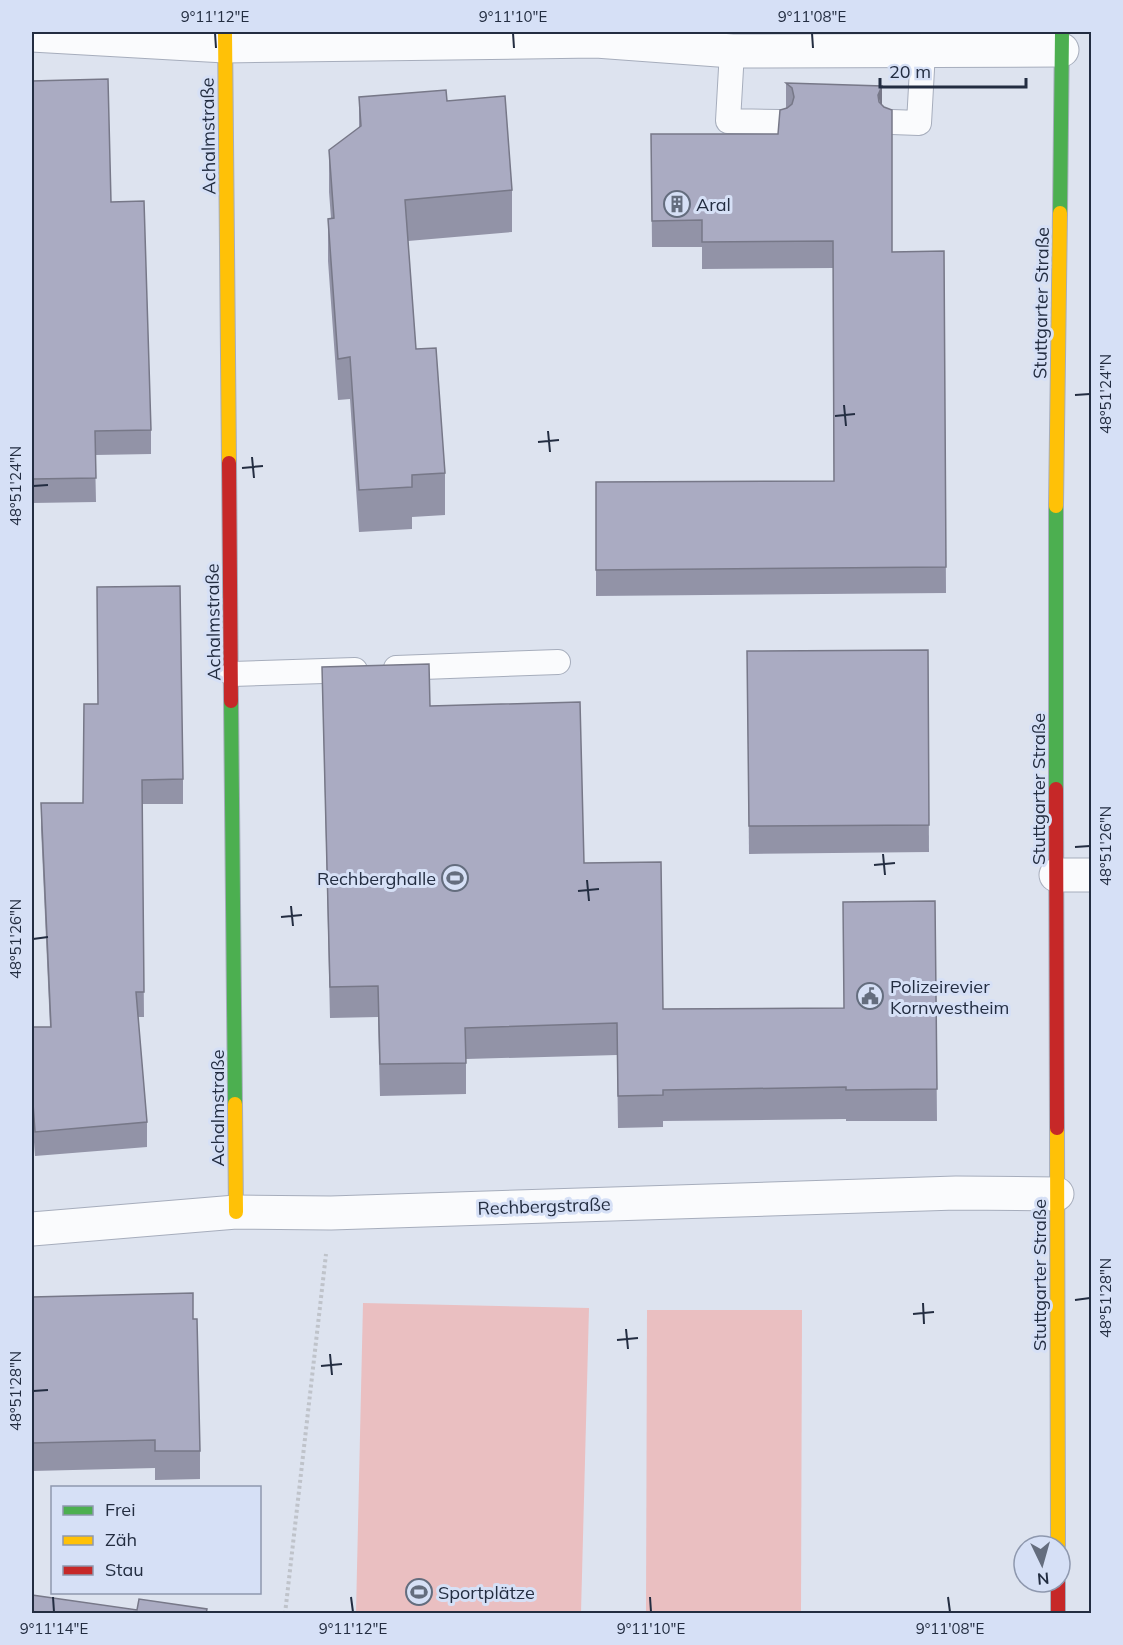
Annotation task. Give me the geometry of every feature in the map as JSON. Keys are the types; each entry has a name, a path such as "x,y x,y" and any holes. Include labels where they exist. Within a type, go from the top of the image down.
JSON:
{"main road":[{"name":"Achalmstraße","path":"225,39 236,1212"},
{"name":"Stuttgarter Straße","path":"1058,1534 1055,568 1062,41"},
{"path":"1058,1594 1058,1614"}],"street":[{"path":"32,35 225,39 596,36 732,51 923,51 1062,41"},
{"path":"1056,875 1092,875"},
{"name":"Rechbergstraße","path":"32,1229 236,1212 331,1213 956,1193 1057,1194"}],"lane":[{"path":"732,51 728,120 780,122"},
{"path":"892,122 919,123 923,51"},
{"path":"232,674 558,662"}],"path":[{"path":"285,1614 331,1213"}],"shaded area":[{"path":"363,1303 589,1308 581,1613 356,1613"},
{"path":"647,1310 802,1310 801,1613 646,1613"}],"building":[{"path":"108,79 111,202 144,201 151,430 95,431 96,478 32,479 32,81"},
{"path":"786,83 882,86 878,95 879,102 892,110 892,252 944,251 946,567 596,570 596,482 834,481 833,241 702,242 702,220 652,221 651,134 778,134 780,110 792,104 794,97 792,88"},
{"path":"446,90 447,101 505,96 512,190 405,200 416,349 436,348 445,473 412,475 412,487 359,490 350,357 338,359 328,219 334,218 329,150 361,126 359,97"},
{"path":"180,586 183,779 142,780 144,992 136,992 147,1122 35,1132 32,1027 51,1027 41,803 83,803 84,704 98,704 97,587"},
{"path":"928,650 929,825 749,826 747,651"},
{"path":"429,664 430,706 580,702 584,863 661,862 663,1009 844,1008 843,902 935,901 937,1089 846,1090 846,1087 663,1090 663,1095 618,1096 617,1023 465,1028 466,1063 380,1064 378,986 330,987 322,667"},
{"path":"193,1293 193,1319 197,1319 200,1451 155,1451 155,1440 32,1443 32,1297"},
{"path":"32,1595 137,1610 139,1599 207,1609 206,1614 32,1614"}],"traffic: fast":[{"path":"1060,213 1062,32"},
{"path":"1056,506 1056,789"},
{"path":"231,701 235,1104"}],"traffic: slow":[{"path":"225,32 229,463"},
{"path":"1056,506 1060,213"},
{"path":"235,1104 236,1212"},
{"path":"1057,1128 1058,1534"}],"traffic: jam":[{"path":"229,463 231,701"},
{"path":"1056,789 1057,1128"},
{"path":"1058,1594 1058,1614"}],"place":[{"name":"Aral","path":"677,204"},
{"name":"Rechberghalle","path":"455,878"},
{"name":"Polizeirevier Kornwestheim","path":"870,996"},
{"name":"Sportplätze","path":"419,1592"}]}
